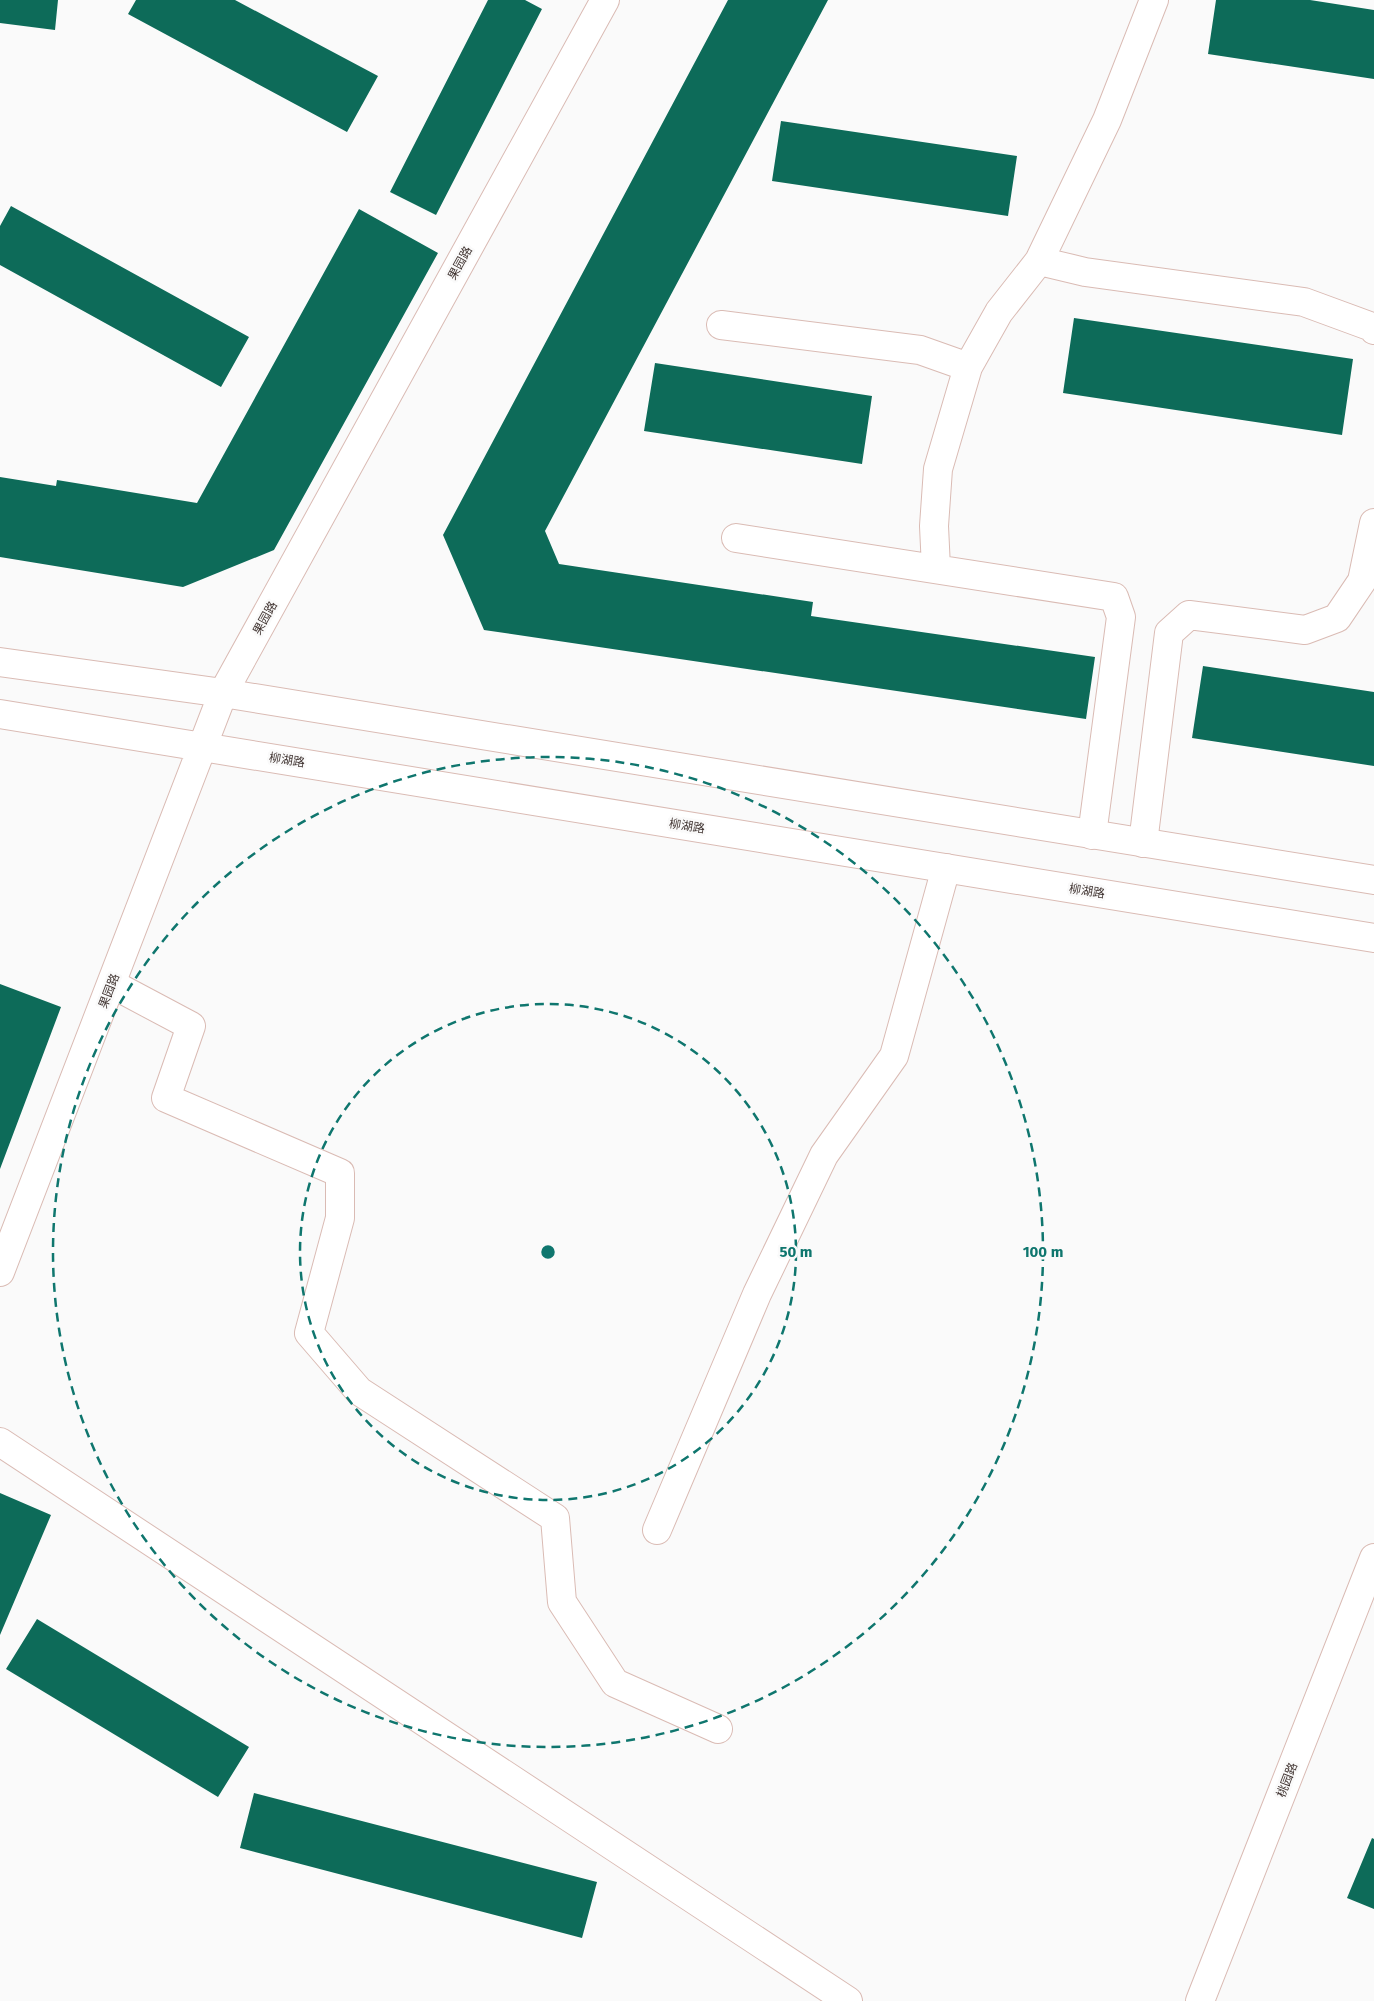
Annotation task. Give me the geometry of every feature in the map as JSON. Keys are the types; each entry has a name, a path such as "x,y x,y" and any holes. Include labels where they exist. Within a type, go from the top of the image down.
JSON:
{"street":[{"name":"果园路","path":"0,1272 224,693 605,0"},
{"path":"936,568 934,526 938,469 968,366 999,312 1039,261 1107,120 1154,0"},
{"path":"1039,261 1084,272 1304,302 1372,327 1374,330"},
{"path":"721,325 920,350 968,366"},
{"path":"1143,843 1169,633 1189,615 1305,630 1337,618 1362,581 1374,523"},
{"path":"736,538 1114,597 1121,617 1092,835"},
{"path":"0,662 224,693 1374,880"},
{"name":"柳湖路","path":"0,714 1374,938"},
{"path":"657,1530 757,1294 824,1155 894,1056 946,868"},
{"path":"112,984 191,1026 166,1098 340,1173 340,1218 309,1333 359,1391 554,1518 562,1602 615,1683 718,1729"},
{"path":"0,1442 848,2001"},
{"name":"桃园路","path":"1200,2001 1374,1558"}],"building":[{"path":"0,0 58,0 55,30 0,23"},
{"path":"136,0 235,0 378,76 347,132 128,14"},
{"path":"488,0 525,0 542,9 436,215 390,192"},
{"path":"728,0 828,0 545,531 559,564 813,602 811,616 1095,657 1086,719 484,630 443,535"},
{"path":"1216,0 1310,0 1374,10 1374,79 1208,54"},
{"path":"781,121 1017,156 1008,216 772,181"},
{"path":"11,206 249,337 221,387 0,265 0,226"},
{"path":"359,209 438,253 274,550 183,587 0,557 0,477 56,486 57,480 197,503"},
{"path":"1074,318 1353,359 1342,435 1063,393"},
{"path":"655,363 872,396 862,464 644,431"},
{"path":"1203,666 1374,692 1374,766 1192,738"},
{"path":"0,984 61,1007 0,1169"},
{"path":"0,1493 51,1515 0,1635"},
{"path":"37,1619 249,1747 218,1797 6,1669"},
{"path":"254,1793 597,1882 582,1938 240,1848"},
{"path":"1372,1838 1374,1839 1374,1909 1347,1898"}]}
